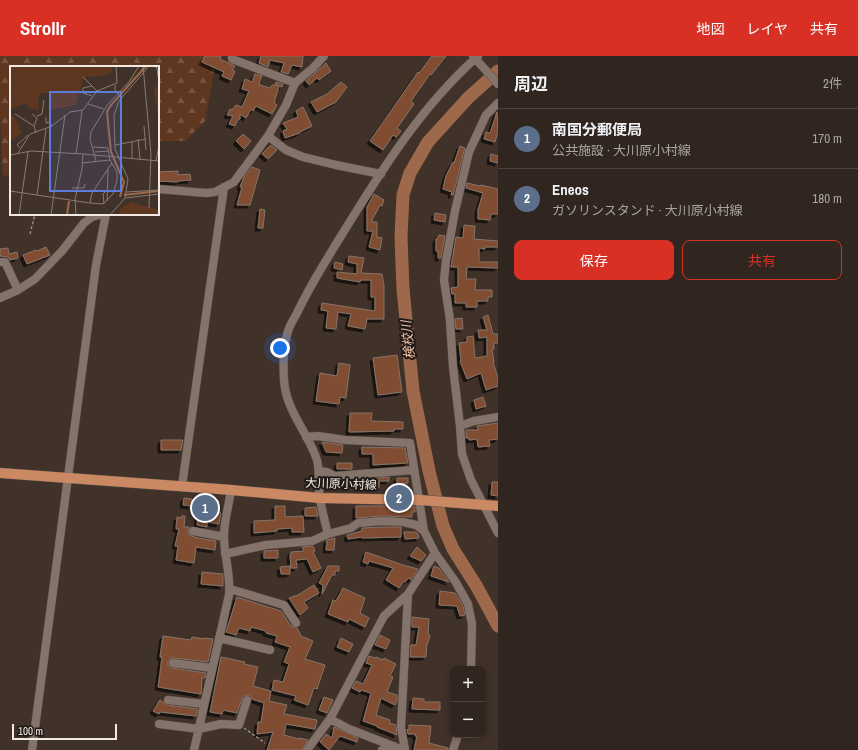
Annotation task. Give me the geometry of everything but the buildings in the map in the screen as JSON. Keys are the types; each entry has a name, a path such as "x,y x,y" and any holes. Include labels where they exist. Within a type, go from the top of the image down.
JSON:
{"main road":[{"name":"大川原小村線","path":"0,473 182,486 320,498 420,500 498,506"}],"street":[{"path":"232,56 232,59 247,66 295,83"},
{"path":"159,189 206,193 215,192 234,182 268,136 286,105 295,83 313,68 324,56"},
{"path":"328,534 320,498 319,471 313,450 294,416 287,396 284,381 284,350 288,330 317,276 381,174 422,114 447,86 476,58 498,84"},
{"path":"498,103 486,115 469,152 455,211 444,280 450,320 453,367 462,454 471,480 498,533"},
{"path":"268,136 286,150 303,156 336,165 381,174"},
{"path":"182,486 224,187"},
{"path":"0,298 35,280 62,251 84,223 92,217 99,215"},
{"path":"32,750 96,265 106,215"},
{"path":"0,262 5,262 18,290"},
{"path":"460,426 474,421 498,417"},
{"path":"306,437 318,436 345,440 410,443 424,531 435,553 455,581 468,604 472,624 471,666"},
{"path":"319,471 327,472 336,476 414,470"},
{"path":"194,750 230,589 224,537 231,490"},
{"path":"225,554 266,545 312,541 328,534 351,528 358,523 382,521 403,522 416,525 424,531"},
{"path":"192,531 224,537"},
{"path":"307,750 330,719 384,616 408,594 435,553"},
{"path":"230,589 284,604 296,623"},
{"path":"330,719 349,729 404,750 401,727 408,594"},
{"path":"219,638 270,650"},
{"path":"173,663 212,668"},
{"path":"168,700 204,704"},
{"path":"159,724 199,728 221,724 240,725 248,700"},
{"path":"453,750 457,738"},
{"path":"382,750 394,746"}],"path":[{"path":"30,234 35,215"},
{"path":"240,725 265,743"}],"green space":[{"path":"0,56 217,56 205,121 186,141 159,141 159,66 10,66 10,174 3,176 0,116"}],"waterway":[{"name":"検校川","path":"498,71 468,98 428,142 410,173 403,195 401,237 403,289 413,391 429,471 443,526 453,549 477,587 498,626"}],"place":[{"name":"Eneos","path":"399,498"},
{"name":"南国分郵便局","path":"205,508"}]}
